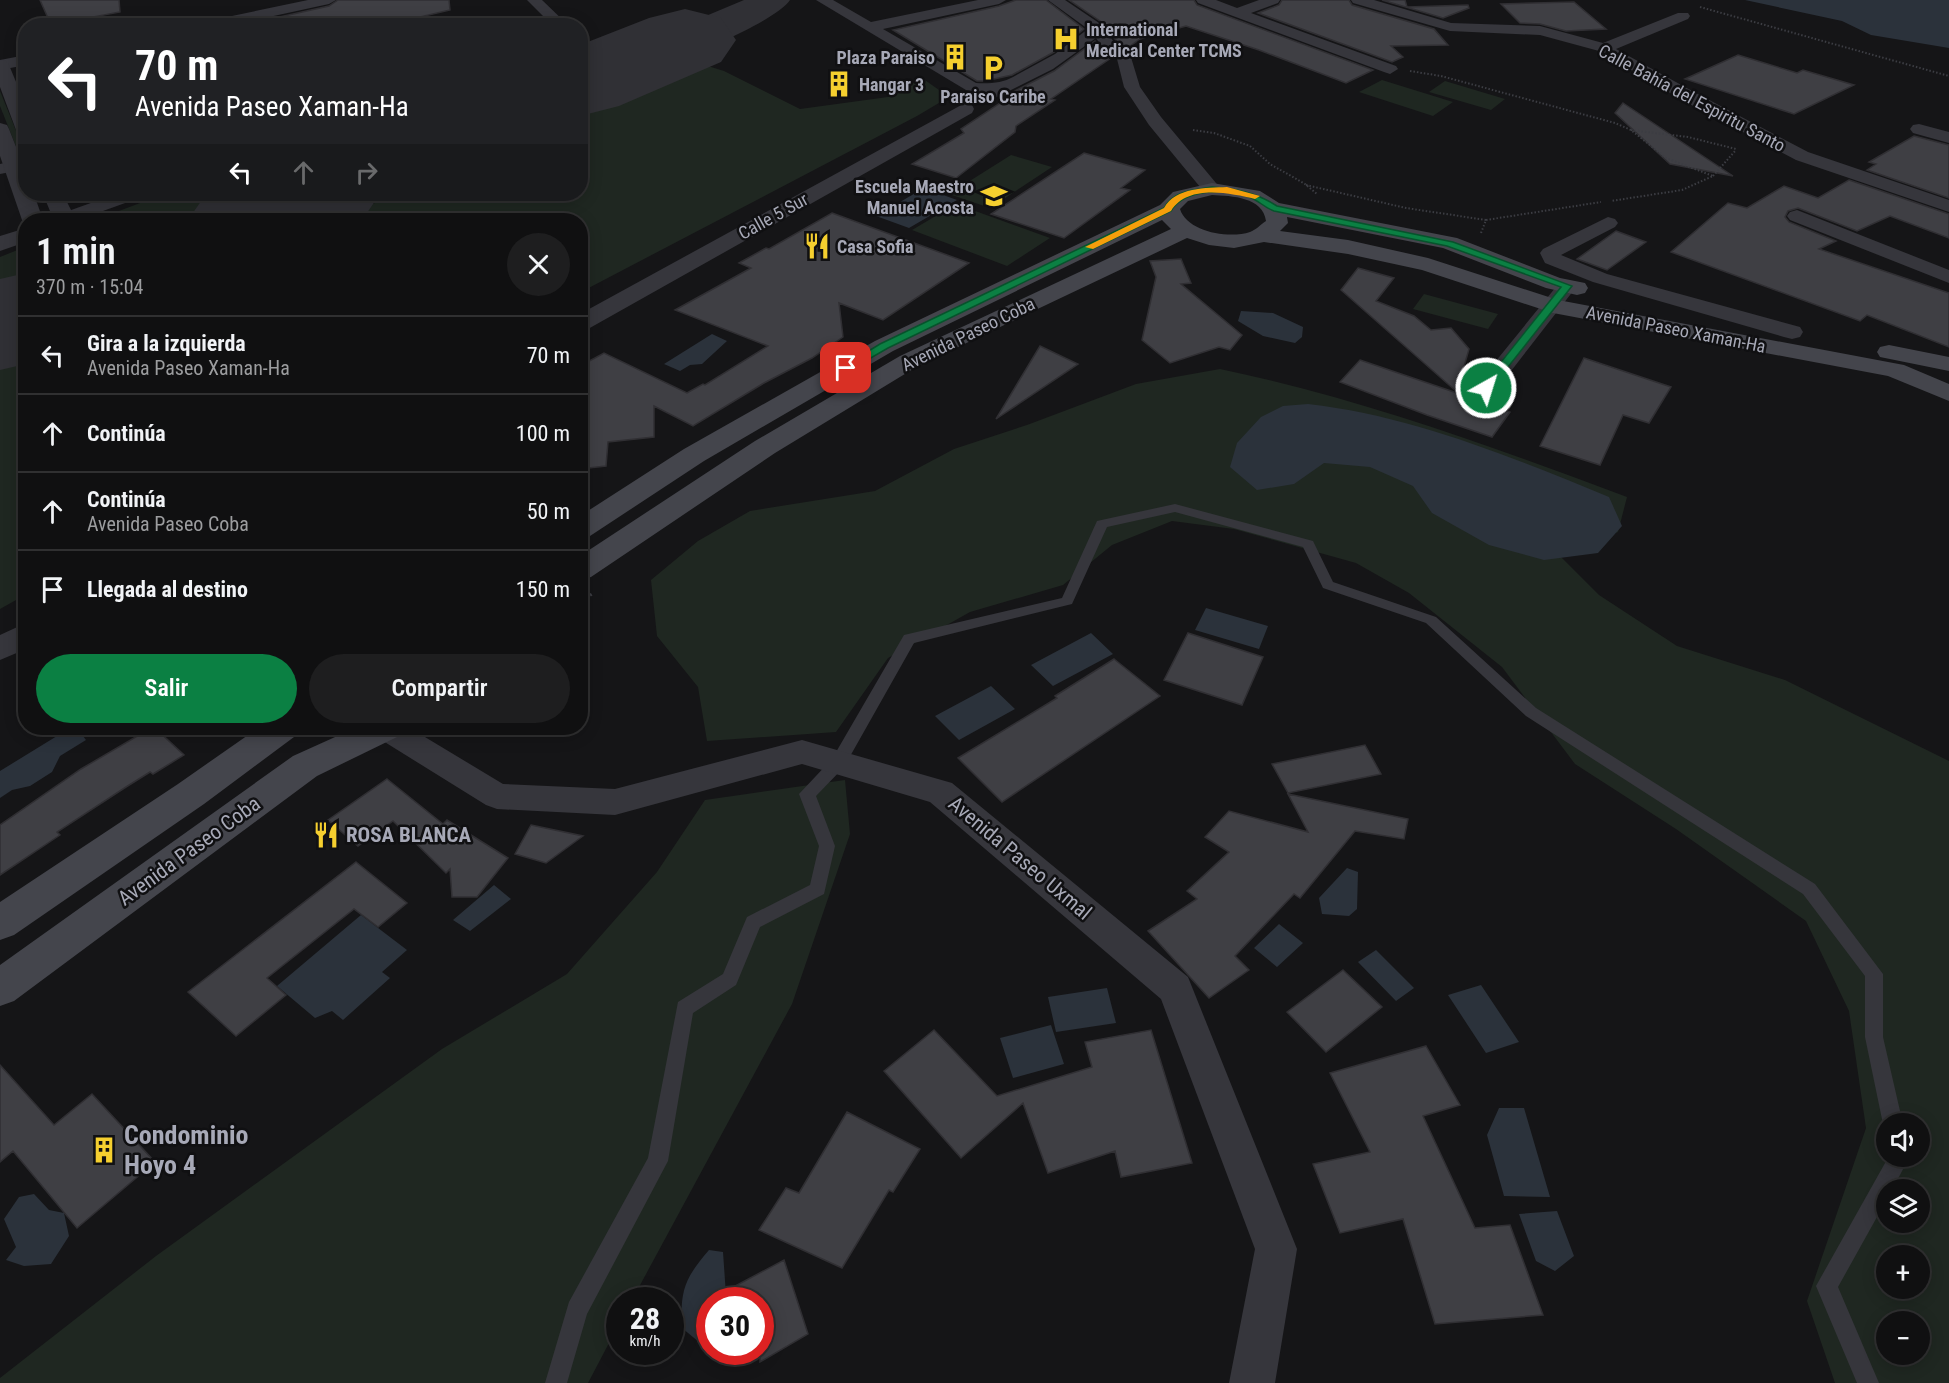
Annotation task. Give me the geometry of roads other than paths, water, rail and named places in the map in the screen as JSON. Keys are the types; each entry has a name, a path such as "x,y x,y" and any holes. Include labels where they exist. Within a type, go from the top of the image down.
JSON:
{"main road":[{"name":"Avenida Paseo Xaman-Ha","path":"1204,190 1242,192 1255,196 1274,208 1449,243 1554,283 1949,364"},
{"name":"Avenida Paseo Coba","path":"588,524 694,455 884,346 1168,209 1172,201 1204,190"},
{"path":"1263,235 1277,223 1274,208"},
{"path":"1168,209 1169,217 1174,224 1184,231"},
{"name":"Avenida Paseo Xaman-Ha","path":"1184,231 1221,240 1237,240 1263,235 1348,247 1428,266 1553,306 1895,370 1949,393"},
{"name":"Avenida Paseo Coba","path":"588,565 765,447 909,361 1184,231"},
{"path":"0,923 191,794 272,735"},
{"name":"Avenida Paseo Coba","path":"0,988 305,766 370,735"},
{"path":"191,794 227,824"}],"street":[{"path":"244,0 260,18"},
{"path":"269,18 329,0"},
{"path":"534,0 553,18"},
{"path":"823,0 972,87 1009,86"},
{"path":"869,27 999,0"},
{"path":"1055,0 1097,28 1110,48 1113,68 1132,115 1204,190"},
{"path":"1203,0 1390,69"},
{"path":"1236,13 1273,0"},
{"name":"Calle Bahía del Espiritu Santo","path":"1358,0 1450,27 1540,31 1604,48 1688,96 1802,156 1949,206"},
{"path":"1604,48 1683,16"},
{"path":"965,109 1068,52 1097,28"},
{"path":"1068,52 1097,46 1110,48"},
{"path":"18,62 0,65 18,108"},
{"path":"965,109 974,98 972,87"},
{"name":"Calle 5 Sur","path":"588,320 965,109"},
{"path":"0,129 13,166"},
{"path":"1919,129 1949,138"},
{"path":"80,213 113,201"},
{"path":"1797,216 1949,277"},
{"path":"1608,223 1550,254 1552,259 1600,278 1792,332"},
{"path":"0,244 18,237"},
{"path":"1486,388 1567,286"},
{"path":"0,649 18,639"},
{"name":"Avenida Paseo Uxmal","path":"397,735 497,796 615,802 802,752 941,792 1175,989 1276,1250 1252,1383"}],"lane":[{"path":"556,1383 577,1310 658,1161 685,1008 730,979 753,922 818,889 827,846 807,794 838,763 909,639 1067,601 1102,524 1175,508 1308,544 1328,585 1431,620 1531,712 1809,889 1874,974 1874,1037 1891,1113"},
{"path":"1868,1383 1827,1286 1894,1167"}],"place":[{"name":"International Medical Center TCMS","path":"1066,39"},
{"name":"Plaza Paraiso","path":"955,57"},
{"name":"Paraiso Caribe","path":"993,68"},
{"name":"Hangar 3","path":"839,84"},
{"name":"Escuela Maestro Manuel Acosta","path":"994,196"},
{"name":"Casa Sofia","path":"817,246"},
{"name":"ROSA BLANCA","path":"326,835"},
{"name":"Condominio Hoyo 4","path":"104,1150"}]}
